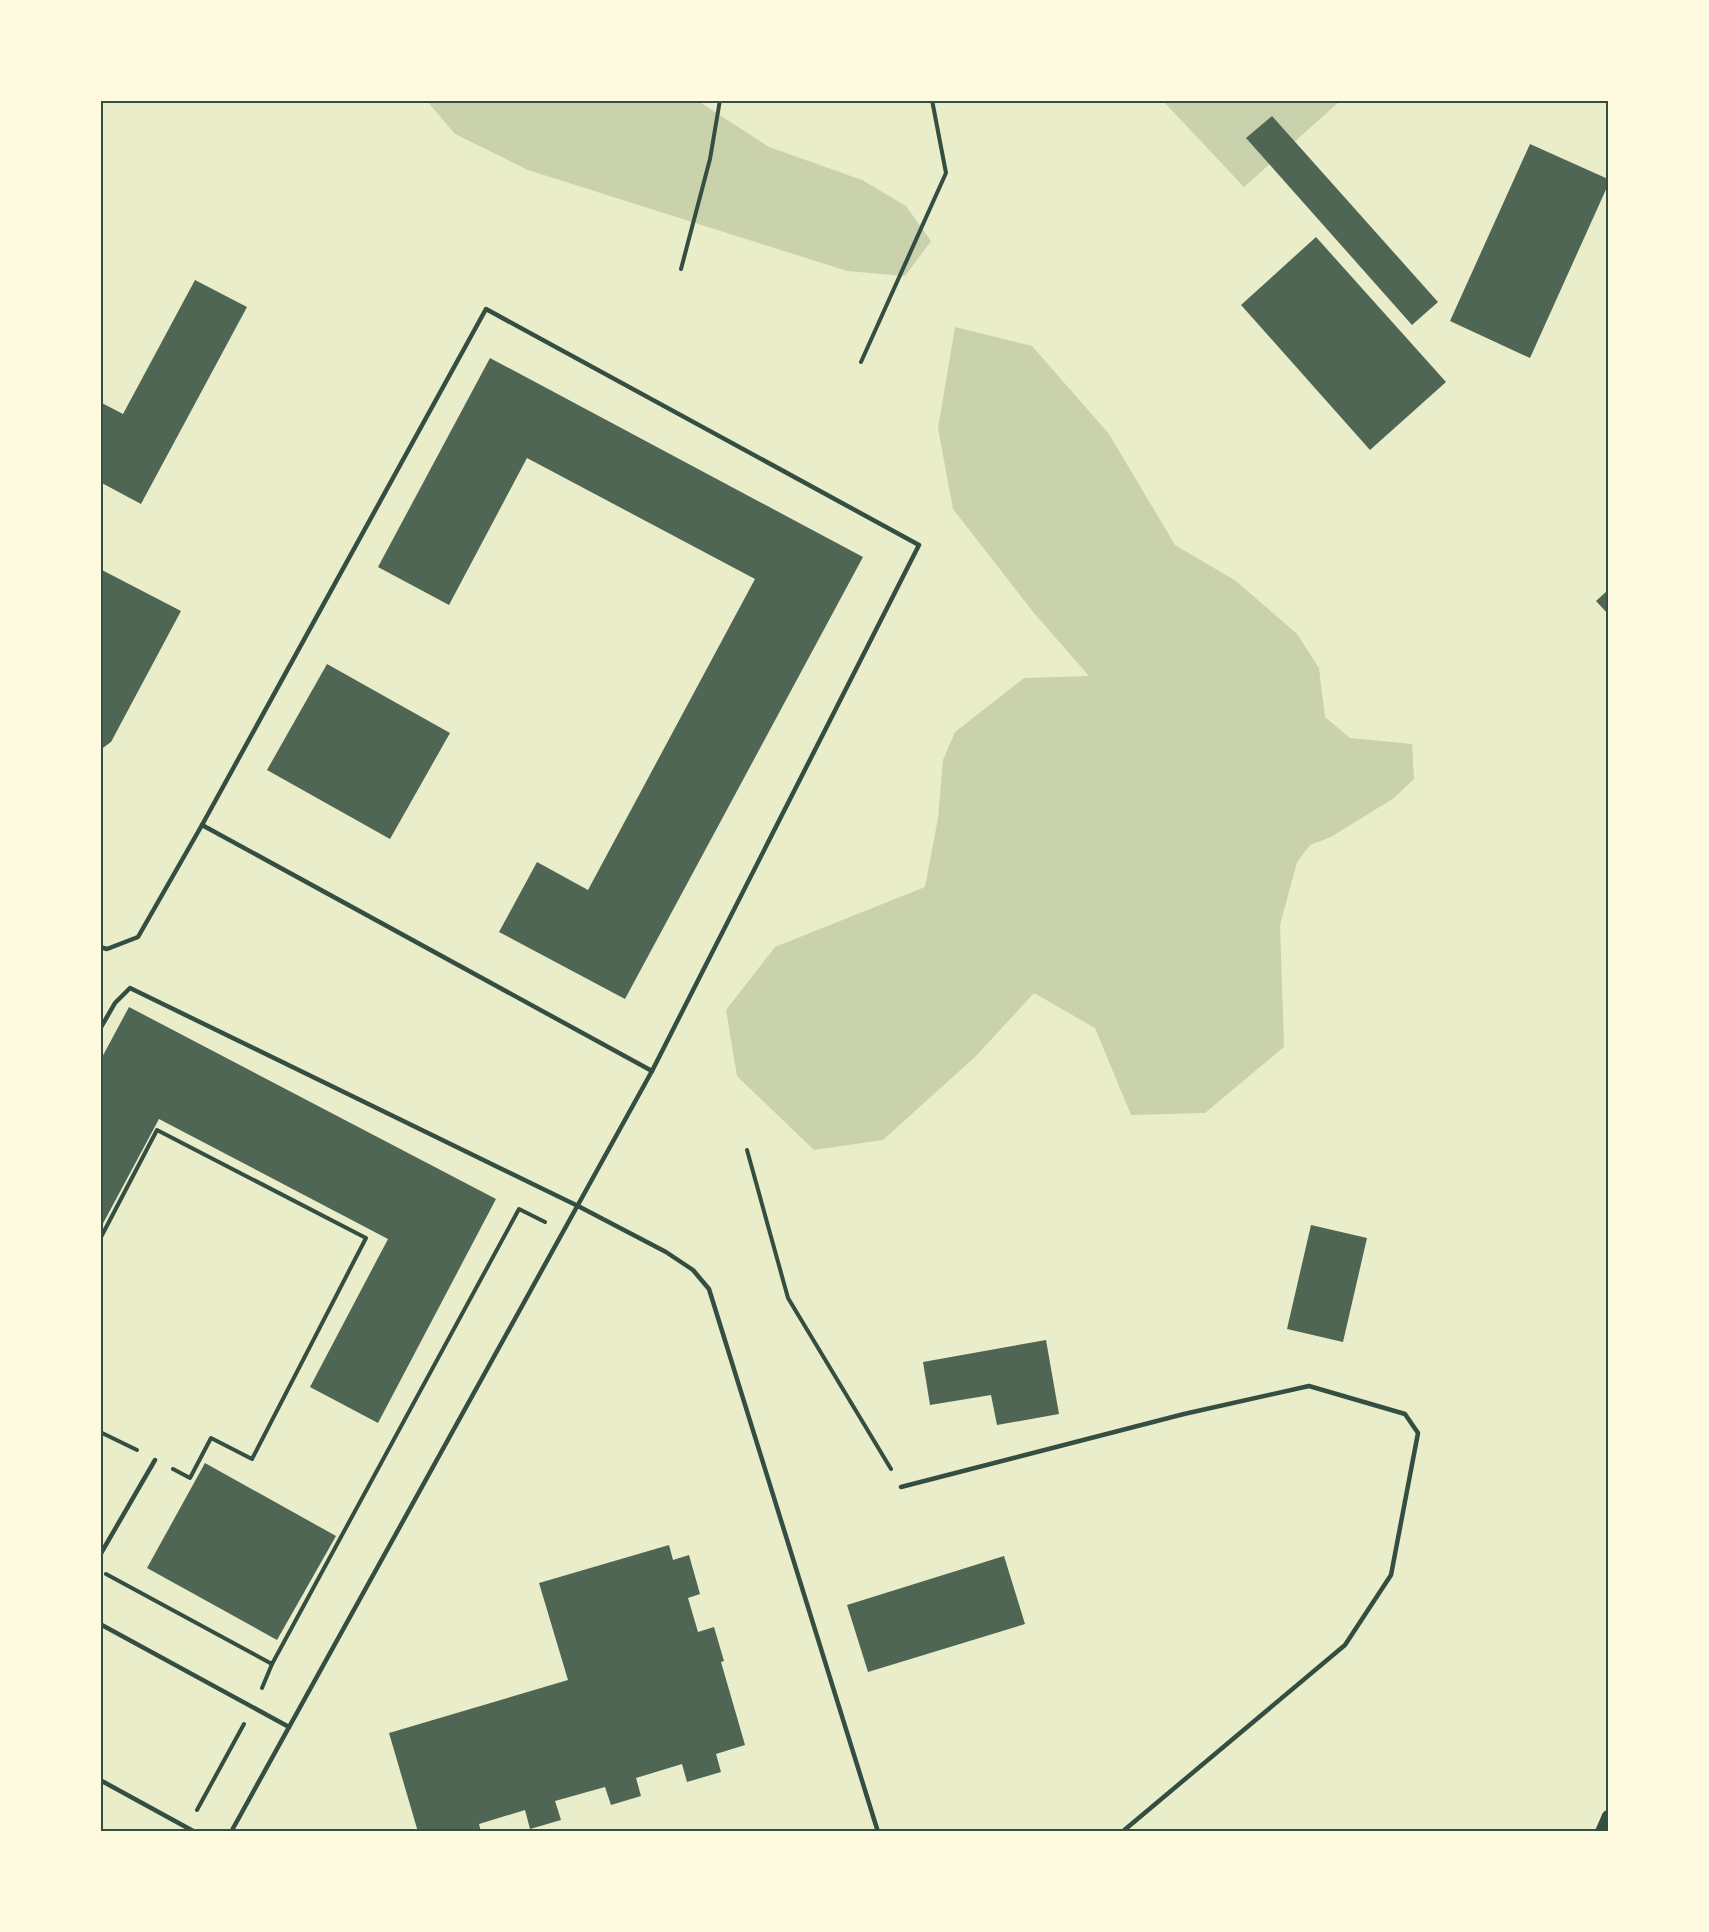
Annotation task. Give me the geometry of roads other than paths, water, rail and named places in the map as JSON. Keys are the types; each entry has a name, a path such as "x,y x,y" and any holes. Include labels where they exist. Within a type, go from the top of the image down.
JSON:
{"main road":[{"path":"1601,1832 1608,1816"}],"lane":[{"path":"100,947 106,949 138,937 486,309 919,545 652,1071 231,1832"},
{"path":"202,825 652,1071"},
{"path":"100,1029 115,1003 130,988 578,1206 666,1252 693,1270 709,1289 878,1832"},
{"path":"901,1487 1184,1414 1308,1386 1406,1414 1418,1433 1391,1575 1345,1645 1122,1832"},
{"path":"100,1555 155,1460"},
{"path":"100,1624 289,1727"},
{"path":"100,1780 195,1832"}]}
